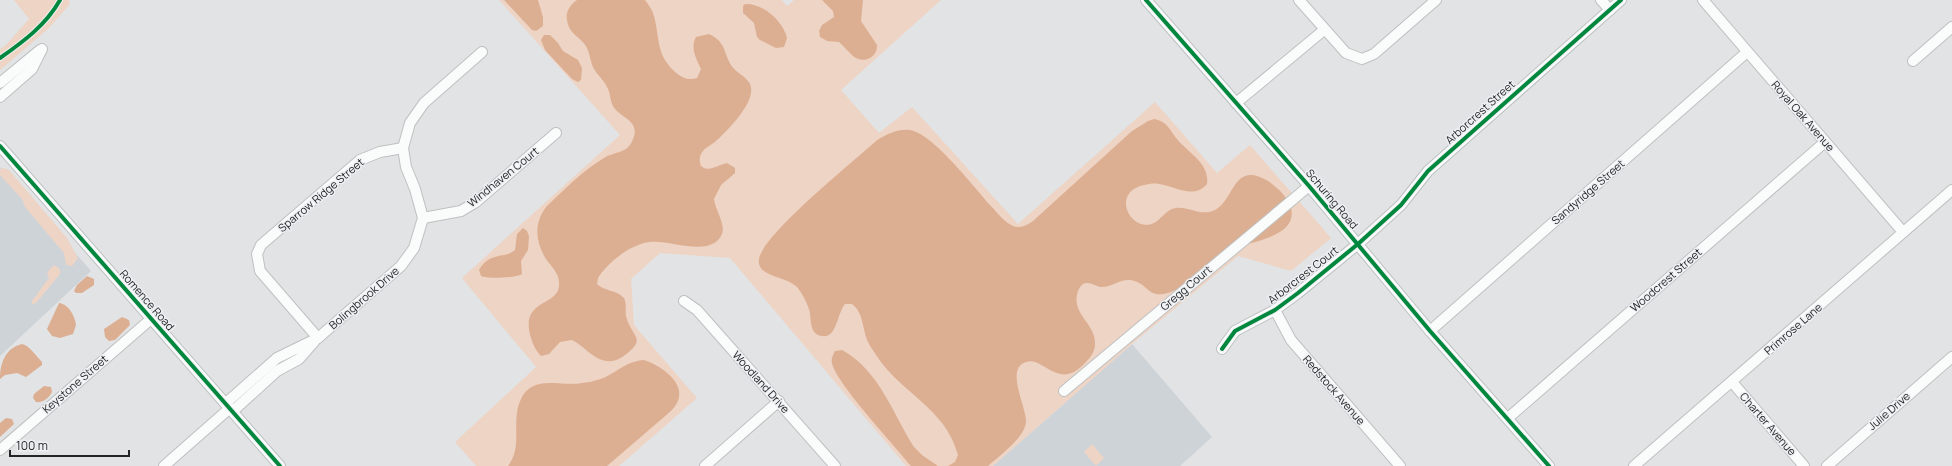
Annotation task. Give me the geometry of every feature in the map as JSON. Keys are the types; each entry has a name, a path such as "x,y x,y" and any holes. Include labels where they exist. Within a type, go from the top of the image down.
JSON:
{"street":[{"name":"Schuring Road","path":"1146,0 1309,186 1430,331 1549,466"},
{"path":"1299,0 1346,53 1357,58 1368,58 1436,0"},
{"path":"1601,0 1610,10"},
{"name":"Arborcrest Street","path":"1358,244 1401,205 1428,171 1621,0"},
{"name":"Royal Oak Avenue","path":"1703,0 1903,232"},
{"path":"1912,61 1952,27"},
{"path":"1236,103 1324,30"},
{"path":"0,83 42,49 32,69 0,98"},
{"path":"423,218 406,167 403,148 410,123 424,103 482,52"},
{"name":"Sandyridge Street","path":"1430,331 1747,52"},
{"name":"Windhaven Court","path":"423,218 461,211 476,202 556,133"},
{"name":"Woodcrest Street","path":"1508,418 1825,142"},
{"name":"Romence Road","path":"0,146 280,466"},
{"name":"Sparrow Ridge Street","path":"318,338 260,271 257,254 261,245 360,160 380,152 403,148"},
{"name":"Gregg Court","path":"1064,391 1309,186"},
{"name":"Primrose Lane","path":"1634,466 1952,190"},
{"name":"Bolingbrook Drive","path":"164,466 229,407 277,358 318,338 401,266 414,248 423,218"},
{"name":"Arborcrest Court","path":"1222,349 1235,331 1275,310 1358,244"},
{"name":"Woodland Drive","path":"684,301 697,310 835,466"},
{"name":"Redstock Avenue","path":"1275,310 1291,340 1400,466"},
{"name":"Keystone Street","path":"0,450 151,318"},
{"name":"Julie Drive","path":"1827,466 1952,357"},
{"name":"Charter Avenue","path":"1732,382 1804,466"},
{"path":"705,466 779,401"}],"shaded area":[{"path":"14,0 69,0 70,4 48,29 0,70 0,49 6,45 29,19"},
{"path":"499,0 782,0 787,6 794,0 941,0 841,90 879,133 912,107 1018,224 1155,102 1217,173 1250,145 1331,238 1291,271 1238,256 1132,344 993,466 906,466 730,258 660,253 631,279 634,325 697,398 619,466 476,466 455,442 536,367 462,278 620,135"},
{"path":"504,0 538,0 543,17 543,26 536,31 532,30"},
{"path":"577,0 645,0 653,13 662,54 671,68 679,75 687,79 697,78 701,69 694,53 694,41 696,37 709,34 721,44 731,65 750,84 751,91 749,99 740,116 715,142 704,150 700,156 701,166 704,168 710,169 727,163 735,168 735,173 721,185 714,199 723,226 722,234 717,241 709,245 699,247 658,242 643,243 628,250 614,260 598,278 597,284 600,287 618,293 624,298 628,323 637,341 636,345 625,355 612,361 598,358 572,340 560,342 549,354 541,356 536,350 531,338 529,325 530,316 534,310 552,298 557,293 559,286 557,274 542,253 538,239 537,233 539,219 542,213 546,207 588,169 604,158 625,150 631,144 635,133 633,125 630,121 613,107 608,89 594,69 586,46 572,32 568,25 568,11"},
{"path":"822,0 863,0 861,21 877,45 873,56 865,60 860,60 853,56 839,42 827,41 820,37 819,31 822,25 834,17 833,11"},
{"path":"745,4 759,6 777,20 787,38 784,47 776,48 757,37 754,23 743,13 743,6"},
{"path":"544,35 550,35 563,51 578,60 582,68 581,80 578,82 572,79 545,50 541,40"},
{"path":"1154,119 1159,120 1168,126 1177,139 1202,164 1207,177 1207,184 1202,189 1190,192 1165,185 1155,184 1144,185 1133,189 1128,196 1126,203 1132,218 1138,223 1146,225 1154,223 1169,210 1176,208 1185,208 1200,212 1210,212 1215,210 1222,205 1241,178 1248,175 1256,176 1268,181 1285,196 1291,208 1291,218 1287,227 1268,238 1227,251 1207,264 1176,290 1166,293 1154,293 1137,282 1130,280 1104,287 1087,283 1082,285 1078,291 1076,299 1077,306 1092,330 1094,337 1095,347 1090,358 1075,371 1066,374 1058,373 1036,362 1029,361 1022,364 1018,368 1017,382 1025,415 1025,427 1017,440 988,466 948,466 955,462 958,455 952,439 933,413 886,369 870,346 859,312 852,304 845,304 842,308 834,330 831,334 827,336 818,335 814,332 811,325 807,303 797,287 792,283 767,273 759,265 759,259 764,248 776,233 810,198 876,141 892,132 910,130 919,133 930,141 953,162 1004,219 1013,226 1021,227 1033,221 1132,131"},
{"path":"0,167 91,271 0,356"},
{"path":"4,168 9,170 67,238 78,258 72,266 66,265 64,253 25,207 22,199 0,175 0,169"},
{"path":"523,228 527,231 529,236 528,250 521,261 522,274 502,278 489,278 481,276 479,270 488,260 511,253 515,250 517,234"},
{"path":"54,265 60,269 60,274 36,303 32,304 32,301 49,278 47,272"},
{"path":"87,276 94,279 94,285 82,293 76,293 74,291 77,285"},
{"path":"59,303 69,308 76,325 73,334 60,338 52,336 47,329"},
{"path":"122,317 129,320 130,325 115,340 109,341 105,337 104,329"},
{"path":"22,344 33,352 42,362 42,365 26,377 17,373 5,375 0,379 2,362 5,357 11,349"},
{"path":"1132,344 1212,437 1180,466 993,466"},
{"path":"842,350 866,369 876,381 914,447 922,455 938,466 911,466 854,399 836,372 832,363 832,358 835,351"},
{"path":"644,360 668,373 674,380 678,387 679,395 677,403 671,411 607,466 508,466 513,458 515,450 518,408 526,391 540,384 586,383 608,376 631,363"},
{"path":"44,386 51,387 52,392 46,400 36,402 33,398 34,394"},
{"path":"6,418 12,419 14,424 0,437 0,423"},
{"path":"1092,444 1104,458 1096,466 1084,452"}],"cycle path":[{"path":"0,58 41,25 60,0"},
{"path":"1146,0 1309,186 1430,331 1549,466"},
{"path":"1222,349 1235,331 1275,310 1358,244 1401,205 1428,171 1621,0"},
{"path":"0,146 280,466"}]}
